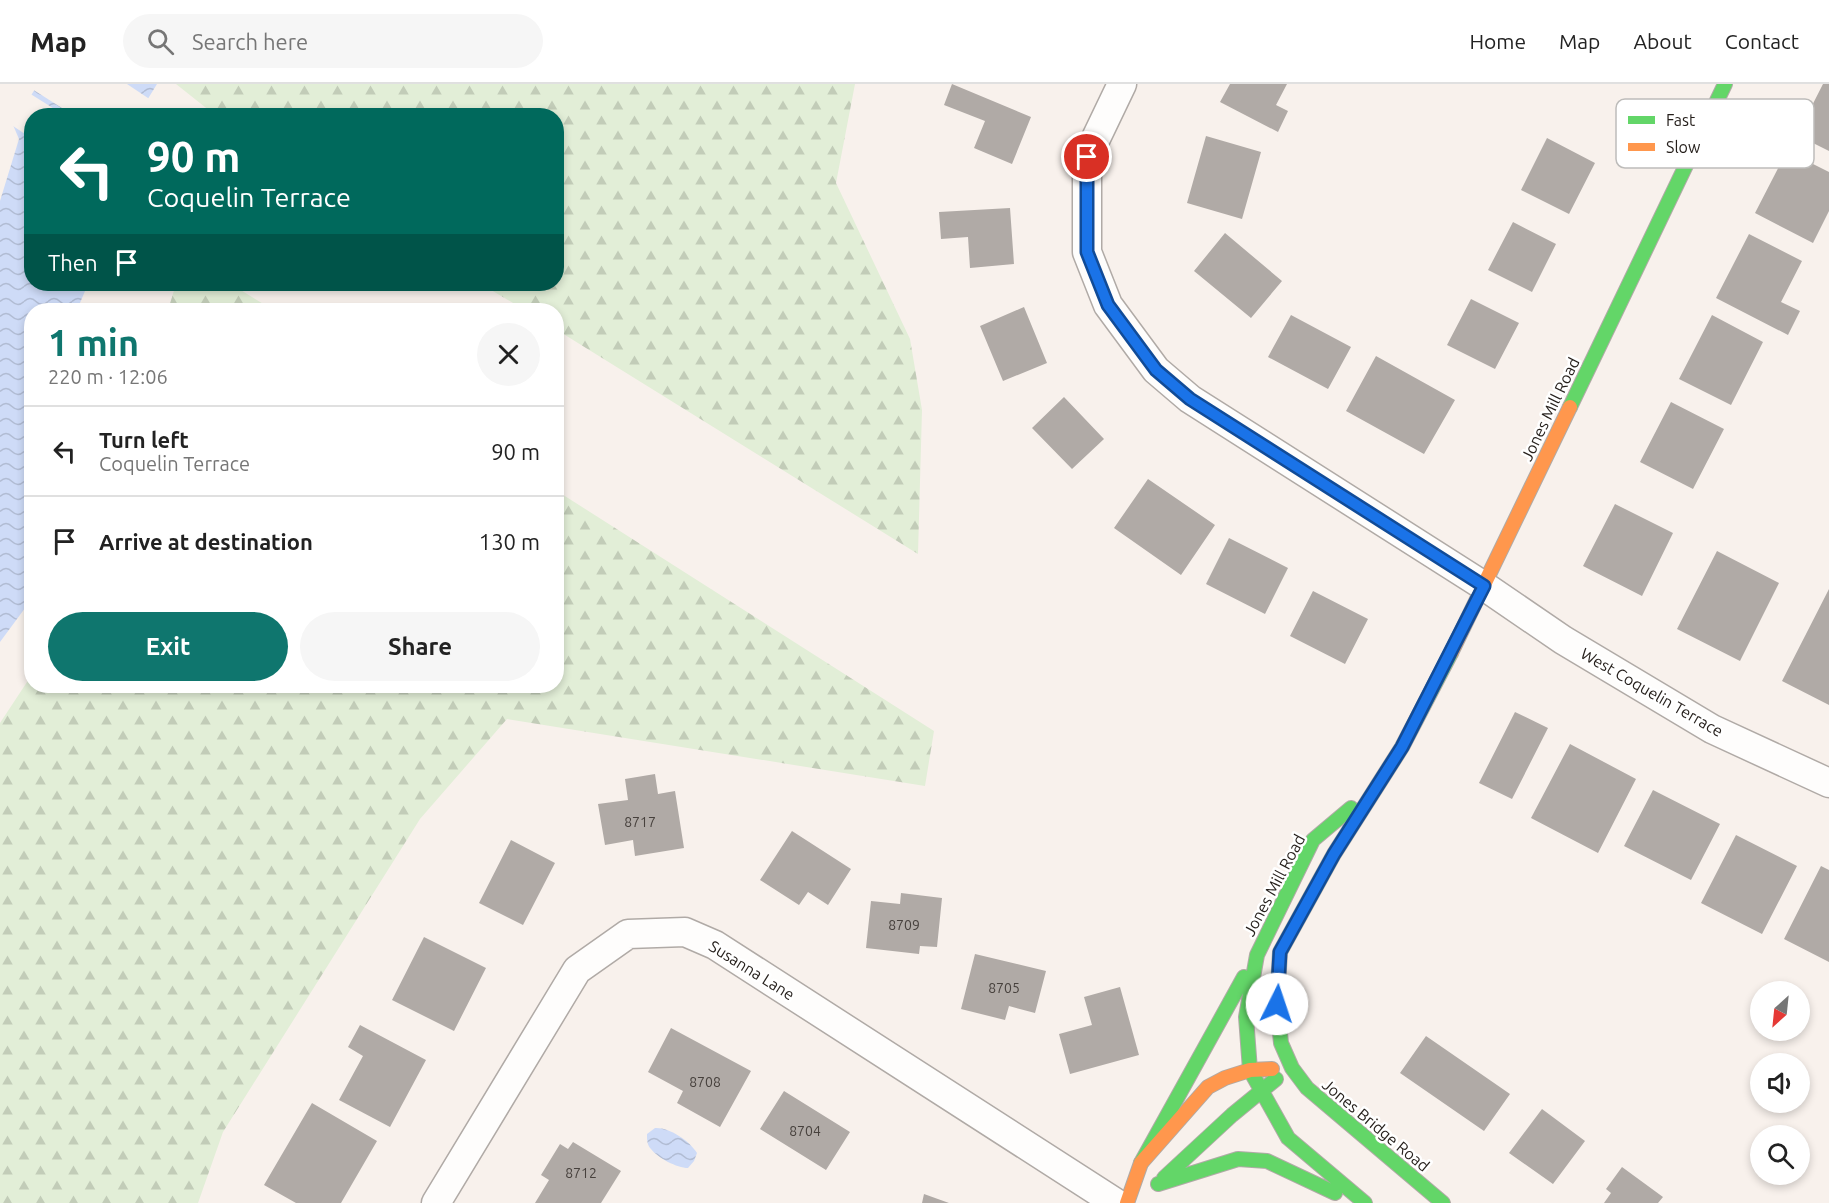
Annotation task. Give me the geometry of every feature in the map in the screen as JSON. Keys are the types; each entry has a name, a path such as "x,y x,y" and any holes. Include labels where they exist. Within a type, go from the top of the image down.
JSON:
{"main road":[{"name":"Jones Mill Road","path":"1718,99 1725,84"},
{"name":"Jones Mill Road","path":"1292,1068 1281,1043 1277,1004 1280,952 1334,854 1402,747 1484,586 1685,168"},
{"name":"Jones Mill Road","path":"1255,1081 1245,1017 1257,955 1313,840 1347,812 1402,747"},
{"path":"1126,1203 1141,1163 1257,955"},
{"path":"1141,1163 1208,1087 1225,1078 1255,1081 1292,1068"},
{"path":"1139,1195 1232,1115 1255,1081 1292,1068"},
{"name":"Jones Bridge Road","path":"1292,1068 1307,1088 1443,1203"},
{"path":"1255,1081 1288,1138 1365,1203"},
{"path":"1139,1195 1238,1159 1267,1161 1355,1203"}],"street":[{"name":"West Coquelin Terrace","path":"1122,84 1087,157 1087,252 1108,305 1156,370 1190,399 1484,586 1563,640 1712,729 1829,783"},
{"name":"Susanna Lane","path":"436,1203 578,970 628,934 685,932 716,945 1139,1195"}],"green space":[{"path":"176,84 855,84 836,183 910,339 922,410 918,554 564,334 564,303 513,303 493,291 564,291 564,108 206,108"},
{"path":"174,291 242,291 262,303 170,303"},
{"path":"564,495 934,731 925,786 507,719 420,819 223,1132 198,1203 0,1203 0,723 24,687 24,693 564,693"}],"water":[{"path":"38,84 157,84 142,108 24,108 24,291 85,291 80,303 24,303 24,609 0,642 0,201 19,139 13,125"},
{"path":"655,1128 673,1132 694,1148 697,1153 688,1168 668,1162 650,1147 647,1134"}],"pier":[{"path":"35,84 127,84 151,100 146,108 62,108 32,89"},
{"path":"29,93 53,108 24,108 24,133 10,124"}],"building":[{"path":"952,84 1031,117 1012,164 974,148 985,121 944,105"},
{"path":"1230,84 1287,84 1276,105 1288,111 1278,132 1220,102"},
{"path":"1823,84 1829,84 1829,151 1814,144 1814,102"},
{"path":"1206,136 1261,152 1242,219 1187,203"},
{"path":"1547,138 1595,163 1569,214 1521,190"},
{"path":"1814,164 1829,172 1829,211 1813,243 1755,213 1778,168 1814,168"},
{"path":"1010,208 1014,264 970,268 968,237 941,239 939,212"},
{"path":"1513,222 1556,244 1532,292 1488,270"},
{"path":"1225,233 1282,281 1251,318 1194,271"},
{"path":"1749,234 1802,261 1781,302 1800,311 1788,335 1716,298"},
{"path":"1471,299 1519,323 1495,369 1447,345"},
{"path":"1024,307 1047,363 1003,381 980,326"},
{"path":"1291,315 1351,347 1328,389 1268,357"},
{"path":"1712,315 1763,342 1731,405 1679,379"},
{"path":"1376,356 1455,400 1424,454 1346,411"},
{"path":"1064,397 1104,439 1072,469 1032,428"},
{"path":"1671,402 1724,429 1693,489 1640,462"},
{"path":"1148,479 1215,525 1181,575 1114,528"},
{"path":"1615,504 1673,533 1642,596 1583,566"},
{"path":"1229,538 1288,568 1265,614 1206,584"},
{"path":"1717,551 1779,583 1740,661 1677,629"},
{"path":"1829,589 1829,705 1782,681"},
{"path":"1313,591 1368,619 1345,664 1290,636"},
{"path":"1515,712 1548,728 1512,799 1479,783"},
{"path":"1570,744 1636,779 1598,853 1531,818"},
{"path":"655,774 658,794 675,791 684,848 635,856 633,840 605,845 598,804 628,800 625,779"},
{"path":"1653,790 1720,824 1691,880 1624,846"},
{"path":"792,831 851,869 828,905 808,892 799,905 760,880"},
{"path":"1736,835 1797,866 1762,934 1701,903"},
{"path":"511,840 555,863 523,925 479,903"},
{"path":"1821,866 1829,870 1829,962 1784,939"},
{"path":"901,893 942,898 937,947 920,946 919,954 866,948 871,901 900,904"},
{"path":"424,937 486,968 454,1031 392,1000"},
{"path":"975,954 1046,971 1035,1013 1009,1006 1005,1020 961,1009"},
{"path":"1120,987 1139,1055 1070,1074 1059,1034 1092,1025 1084,997"},
{"path":"360,1025 426,1060 390,1127 339,1100 363,1056 348,1047"},
{"path":"671,1028 751,1071 720,1127 677,1103 683,1091 648,1072"},
{"path":"1426,1036 1510,1094 1484,1131 1400,1073"},
{"path":"784,1091 850,1132 826,1170 760,1129"},
{"path":"312,1103 377,1141 341,1203 296,1203 264,1185"},
{"path":"1542,1109 1585,1141 1553,1184 1509,1153"},
{"path":"573,1142 621,1171 601,1203 535,1203 549,1180 541,1175 560,1144 568,1149"},
{"path":"1622,1167 1663,1197 1658,1203 1604,1203 1611,1193 1606,1189"},
{"path":"924,1194 949,1203 922,1203"}],"traffic: fast":[{"path":"1718,99 1725,84"},
{"path":"1570,407 1685,168"},
{"path":"1443,1203 1307,1088 1292,1068 1281,1043 1277,1003 1280,952 1334,854 1402,747 1451,653"},
{"path":"1351,808 1313,840 1257,955 1246,1017 1250,1070 1288,1138 1365,1203"},
{"path":"1141,1163 1244,977"},
{"path":"1164,1178 1232,1115 1276,1079"},
{"path":"1158,1184 1238,1159 1267,1161 1335,1193"}],"traffic: slow":[{"path":"1451,653 1570,407"},
{"path":"1127,1203 1141,1163 1208,1087 1225,1078 1250,1070 1272,1069"}],"route":[{"path":"1087,157 1087,252 1108,305 1156,370 1190,399 1484,586 1402,747 1334,854 1280,952 1277,1004"}]}
